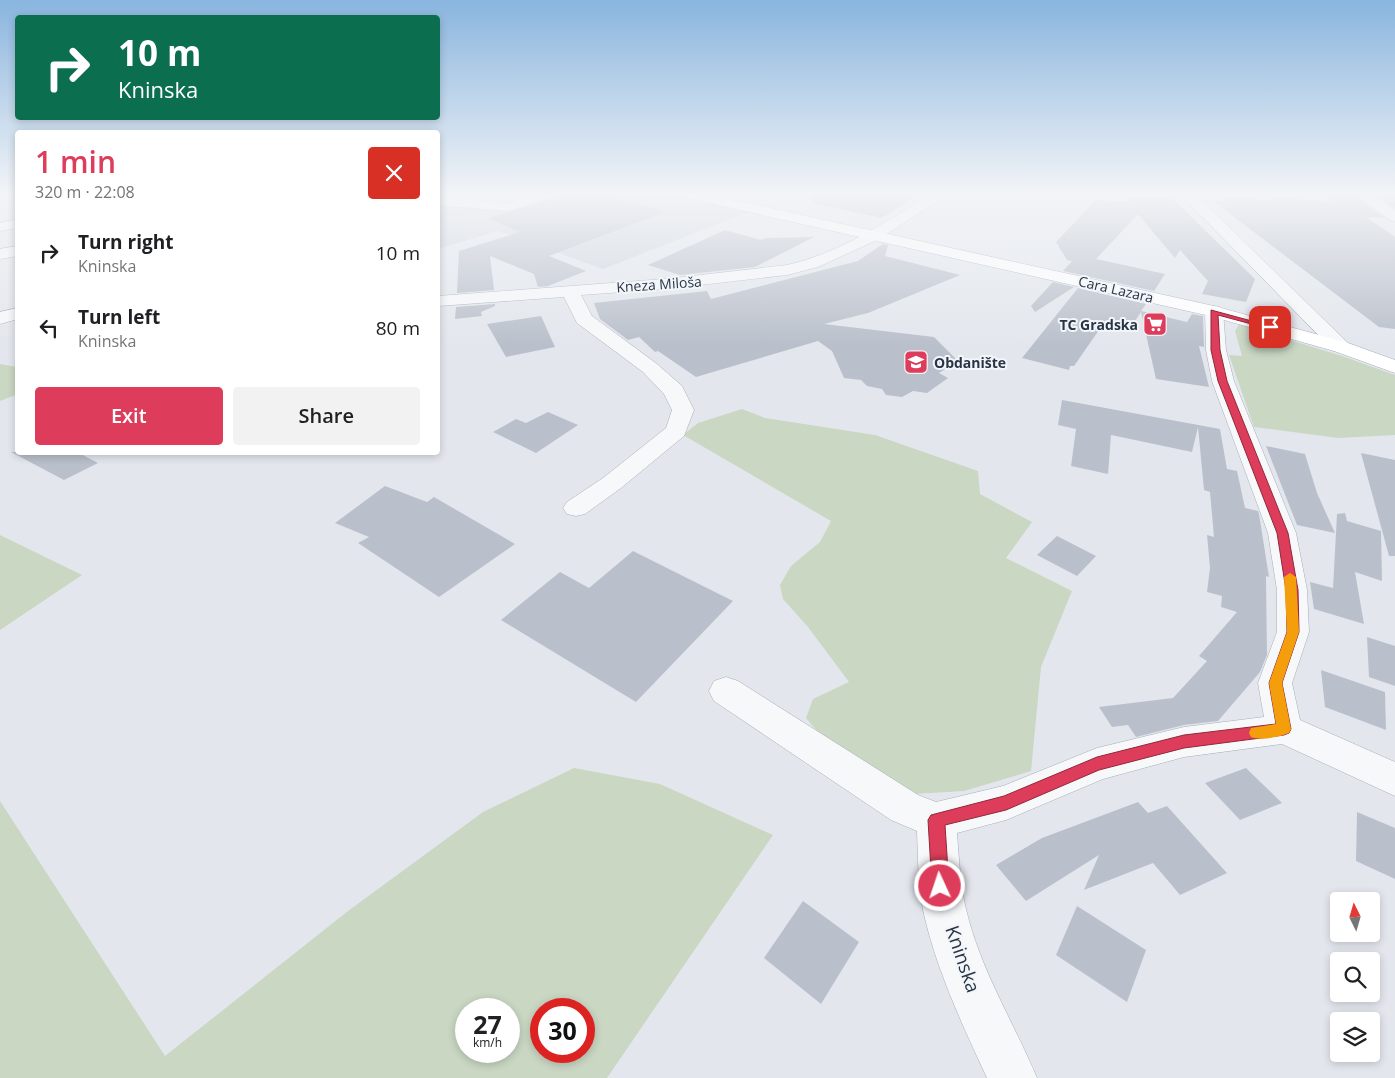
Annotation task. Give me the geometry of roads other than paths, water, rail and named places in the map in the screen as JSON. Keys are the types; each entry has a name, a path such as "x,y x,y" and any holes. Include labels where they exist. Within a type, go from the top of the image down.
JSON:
{"main road":[{"name":"Cara Lazara","path":"911,244 1214,312 1340,347 1395,367"}],"street":[{"name":"Kneza Miloša","path":"440,300 709,280 788,270 830,257 857,244"},
{"path":"1237,244 1340,347"},
{"path":"0,254 15,252"},
{"path":"570,290 584,319 650,368 674,391 683,410 676,431 612,483 576,508"},
{"path":"1214,312 1216,350 1223,381 1284,542 1292,590 1293,632 1276,683 1284,729"},
{"path":"0,318 15,314"},
{"path":"726,691 905,808 936,820 1006,803 1097,764 1184,742 1284,729 1395,779"},
{"name":"Kninska","path":"936,820 940,886 954,942 984,1018 1012,1078"}],"place":[{"name":"TC Gradska","path":"1155,324"},
{"name":"Obdanište","path":"916,362"}]}
